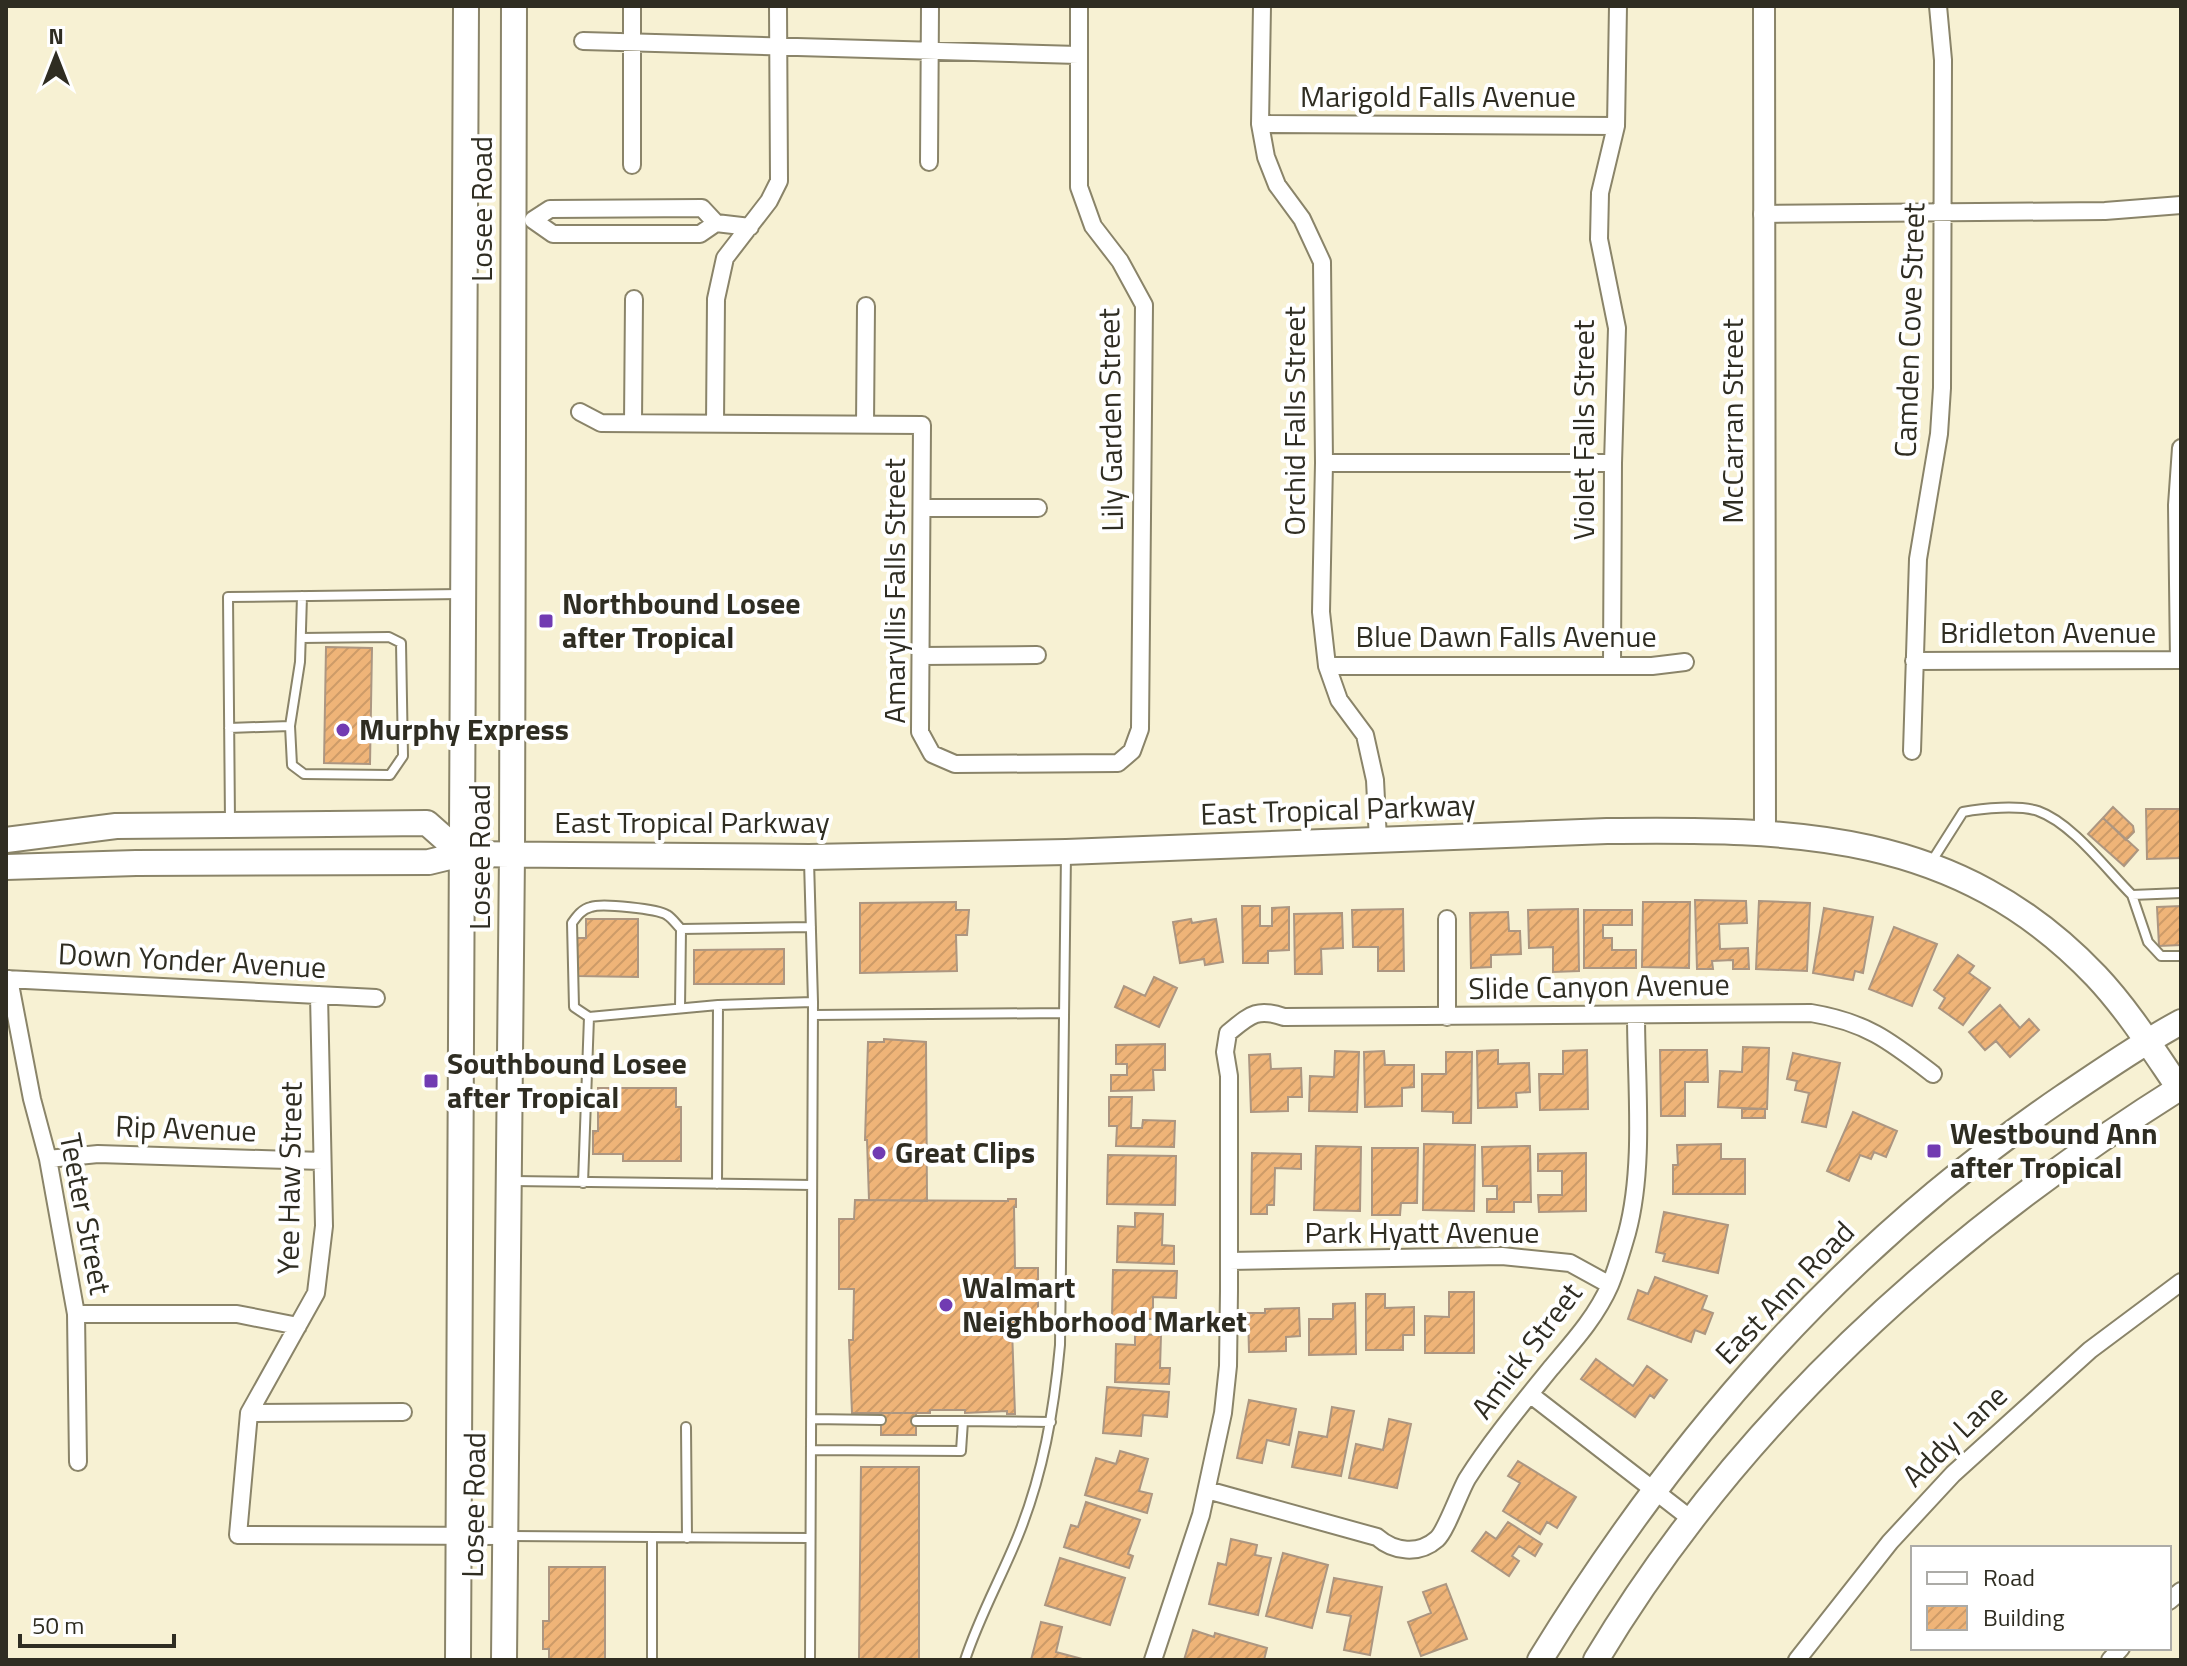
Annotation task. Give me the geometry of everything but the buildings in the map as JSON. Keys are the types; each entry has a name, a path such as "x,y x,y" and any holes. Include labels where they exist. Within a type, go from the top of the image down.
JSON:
{"main road":[{"name":"Losee Road","path":"458,1660 466,6"},
{"name":"Losee Road","path":"504,1660 512,854 523,220 514,6"},
{"path":"6,840 116,826 427,823 462,854"},
{"name":"East Tropical Parkway","path":"6,867 136,863 429,862 462,854 809,857 1066,852 1648,831 1765,835 1845,842 1929,864 2003,900 2071,952 2097,977 2147,1040 2180,1089"},
{"path":"2147,1040 2181,1022"},
{"name":"East Ann Road","path":"1540,1660 1604,1559 1654,1491 1812,1304 1881,1239 1995,1143 2147,1040"},
{"path":"1596,1660 1619,1621 1691,1519 1754,1441 1873,1320 2005,1208 2098,1141 2180,1089"}],"street":[{"path":"632,6 632,165"},
{"path":"715,424 716,299 725,258 769,201 779,181 778,6"},
{"path":"929,162 930,6"},
{"name":"Lily Garden Street","path":"932,754 955,764 1118,763 1132,751 1140,729 1144,305 1120,261 1093,226 1079,187 1079,6"},
{"name":"Orchid Falls Street","path":"1262,6 1260,124 1266,157 1277,185 1302,219 1322,262 1324,463 1321,612 1327,666 1339,700 1365,735 1375,780 1378,840"},
{"name":"Violet Falls Street","path":"1612,666 1617,328 1599,239 1600,193 1616,126 1618,6"},
{"name":"McCarran Street","path":"1764,6 1765,835"},
{"name":"Camden Cove Street","path":"1912,751 1918,559 1939,434 1942,388 1943,60 1938,6"},
{"path":"583,41 1078,55"},
{"name":"Marigold Falls Avenue","path":"1260,124 1616,126"},
{"path":"1762,214 2105,211 2181,205"},
{"path":"523,220 550,209 702,208 716,223 750,227"},
{"path":"523,220 553,234 700,234 716,223"},
{"path":"633,423 634,299"},
{"path":"580,412 601,423 865,425 866,306"},
{"name":"Amaryllis Falls Street","path":"865,425 922,425 920,732 932,754"},
{"path":"2180,660 2177,505 2181,448"},
{"path":"1324,463 1613,463"},
{"path":"922,508 1038,508"},
{"path":"921,656 1037,655"},
{"name":"Bridleton Avenue","path":"1914,661 2180,660"},
{"name":"Blue Dawn Falls Avenue","path":"1327,666 1652,666 1685,662"},
{"path":"1447,919 1447,1017"},
{"name":"Down Yonder Avenue","path":"8,979 376,998"},
{"name":"Teeter Street","path":"8,979 32,1099 48,1159 76,1314 78,1462"},
{"name":"Yee Haw Street","path":"319,995 324,1226 316,1293 249,1413 238,1535 458,1536"},
{"name":"Slide Canyon Avenue","path":"1229,1261 1229,1076 1225,1052 1228,1033 1250,1015 1270,1012 1284,1017 1811,1013 1841,1018 1884,1037 1933,1074"},
{"name":"Amick Street","path":"1207,1490 1377,1537 1399,1551 1413,1549 1439,1537 1467,1478 1577,1340 1610,1285 1628,1230 1633,1192 1636,1015"},
{"name":"Rip Avenue","path":"48,1159 98,1154 322,1161"},
{"name":"Park Hyatt Avenue","path":"1229,1261 1502,1256 1570,1263 1610,1285"},
{"path":"1153,1660 1207,1490 1223,1413 1228,1366 1229,1261"},
{"name":"Addy Lane","path":"1797,1660 1890,1542 1953,1474 2090,1350 2181,1282"},
{"path":"76,1314 237,1314 298,1326"},
{"path":"1531,1395 1691,1519"},
{"path":"249,1413 403,1412"},
{"path":"458,1536 505,1536"}],"lane":[{"path":"230,825 228,597 461,594"},
{"path":"301,638 389,637 401,643 403,756 390,775 304,774 292,765 290,726 300,662 302,596"},
{"path":"229,728 290,726"},
{"path":"1929,864 1963,812 1982,808 2036,810 2059,821 2132,895 2148,942 2161,956 2181,956"},
{"path":"965,1660 983,1609 1018,1537 1041,1470 1051,1422 1060,1345 1066,852"},
{"path":"809,857 813,1002 810,1660"},
{"path":"2132,895 2181,893"},
{"path":"680,1008 681,929 667,915 600,906 579,913 572,923 574,1007 589,1017 718,1005 813,1002"},
{"path":"681,929 811,927"},
{"path":"717,1184 718,1005"},
{"path":"813,1015 1064,1013"},
{"path":"583,1183 589,1017"},
{"path":"509,1181 812,1185"},
{"path":"811,1419 881,1420"},
{"path":"916,1421 1051,1422"},
{"path":"811,1450 961,1451 963,1421"},
{"path":"686,1427 687,1538"},
{"path":"505,1536 810,1538"},
{"path":"652,1538 652,1660"}],"place":[{"name":"Northbound Losee after Tropical","path":"546,621"},
{"name":"Murphy Express","path":"343,730"},
{"name":"Southbound Losee after Tropical","path":"431,1081"},
{"name":"Westbound Ann after Tropical","path":"1934,1151"},
{"name":"Great Clips","path":"879,1153"},
{"name":"Walmart Neighborhood Market","path":"946,1305"}]}
